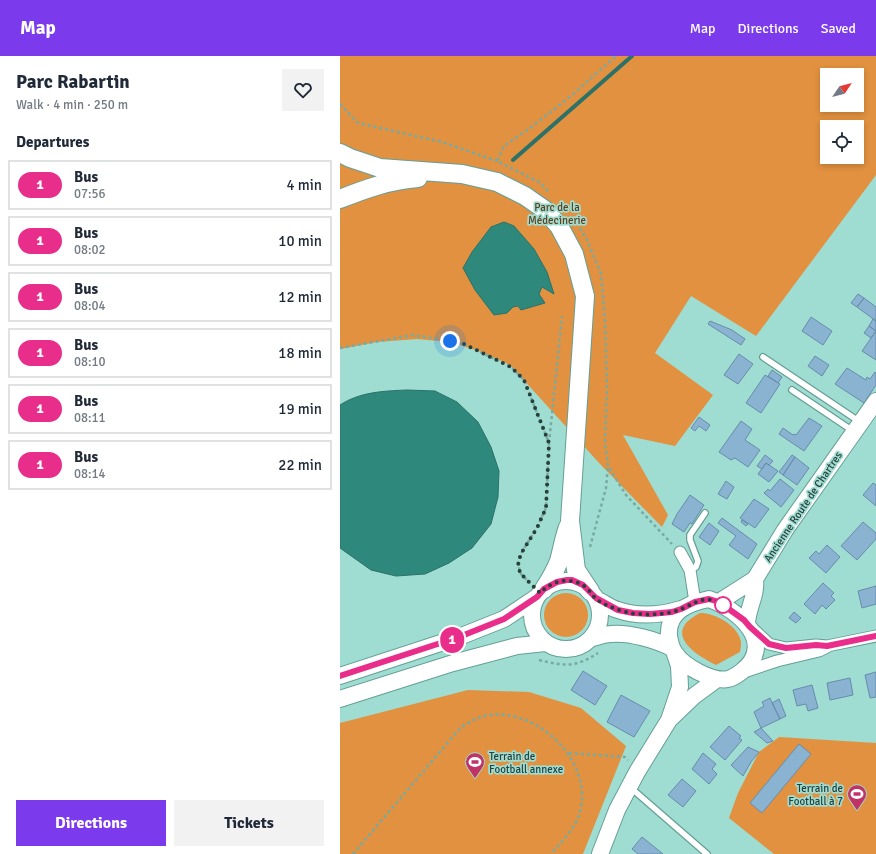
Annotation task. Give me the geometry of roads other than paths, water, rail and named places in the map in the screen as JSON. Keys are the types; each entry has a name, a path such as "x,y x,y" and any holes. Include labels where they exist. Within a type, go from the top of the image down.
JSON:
{"highway":[{"path":"340,153 380,168 462,174 497,182 525,196 545,210 559,226 574,254 585,296 570,520 576,570 593,595"},
{"path":"340,200 367,188 403,179 462,174"},
{"path":"540,593 552,576 559,560 562,543 570,520"}],"main road":[{"name":"Ancienne Route de Chartres","path":"719,602 755,579 785,530 876,401"},
{"path":"748,625 748,614 756,589 755,579"},
{"path":"340,676 459,637 504,619 557,582 567,580 577,582 593,595 618,610 633,613 650,614 672,612 695,602 709,599 719,602 744,620 754,637 756,647 749,664 738,674 727,679 717,679 688,666 673,651 662,643 647,638 611,634 592,638"},
{"path":"540,593 533,607 532,617 538,636 555,648 570,649 584,645 592,638 597,629 600,619 599,608 593,595"},
{"path":"600,854 617,810 669,720 680,687 679,666 673,651 669,629 672,619 681,609"},
{"path":"340,699 453,663 517,646 546,643"},
{"path":"669,720 694,696 717,679"}],"street":[{"path":"680,552 690,570 695,602"},
{"path":"748,625 769,644 786,648 816,645 827,646 876,636"},
{"path":"738,674 770,663 819,651 827,646"}],"lane":[{"path":"763,357 857,427"},
{"path":"792,390 857,427"},
{"path":"690,570 696,567 698,561 690,540 690,535 705,513"},
{"path":"629,787 707,854"}],"waterway":[{"path":"513,160 632,56"}],"place":[{"name":"Terrain de Football annexe","path":"475,779"},
{"name":"Terrain de Football à 7","path":"857,811"}],"park label":[{"name":"Parc de la Médecinerie","path":"557,213"}]}
